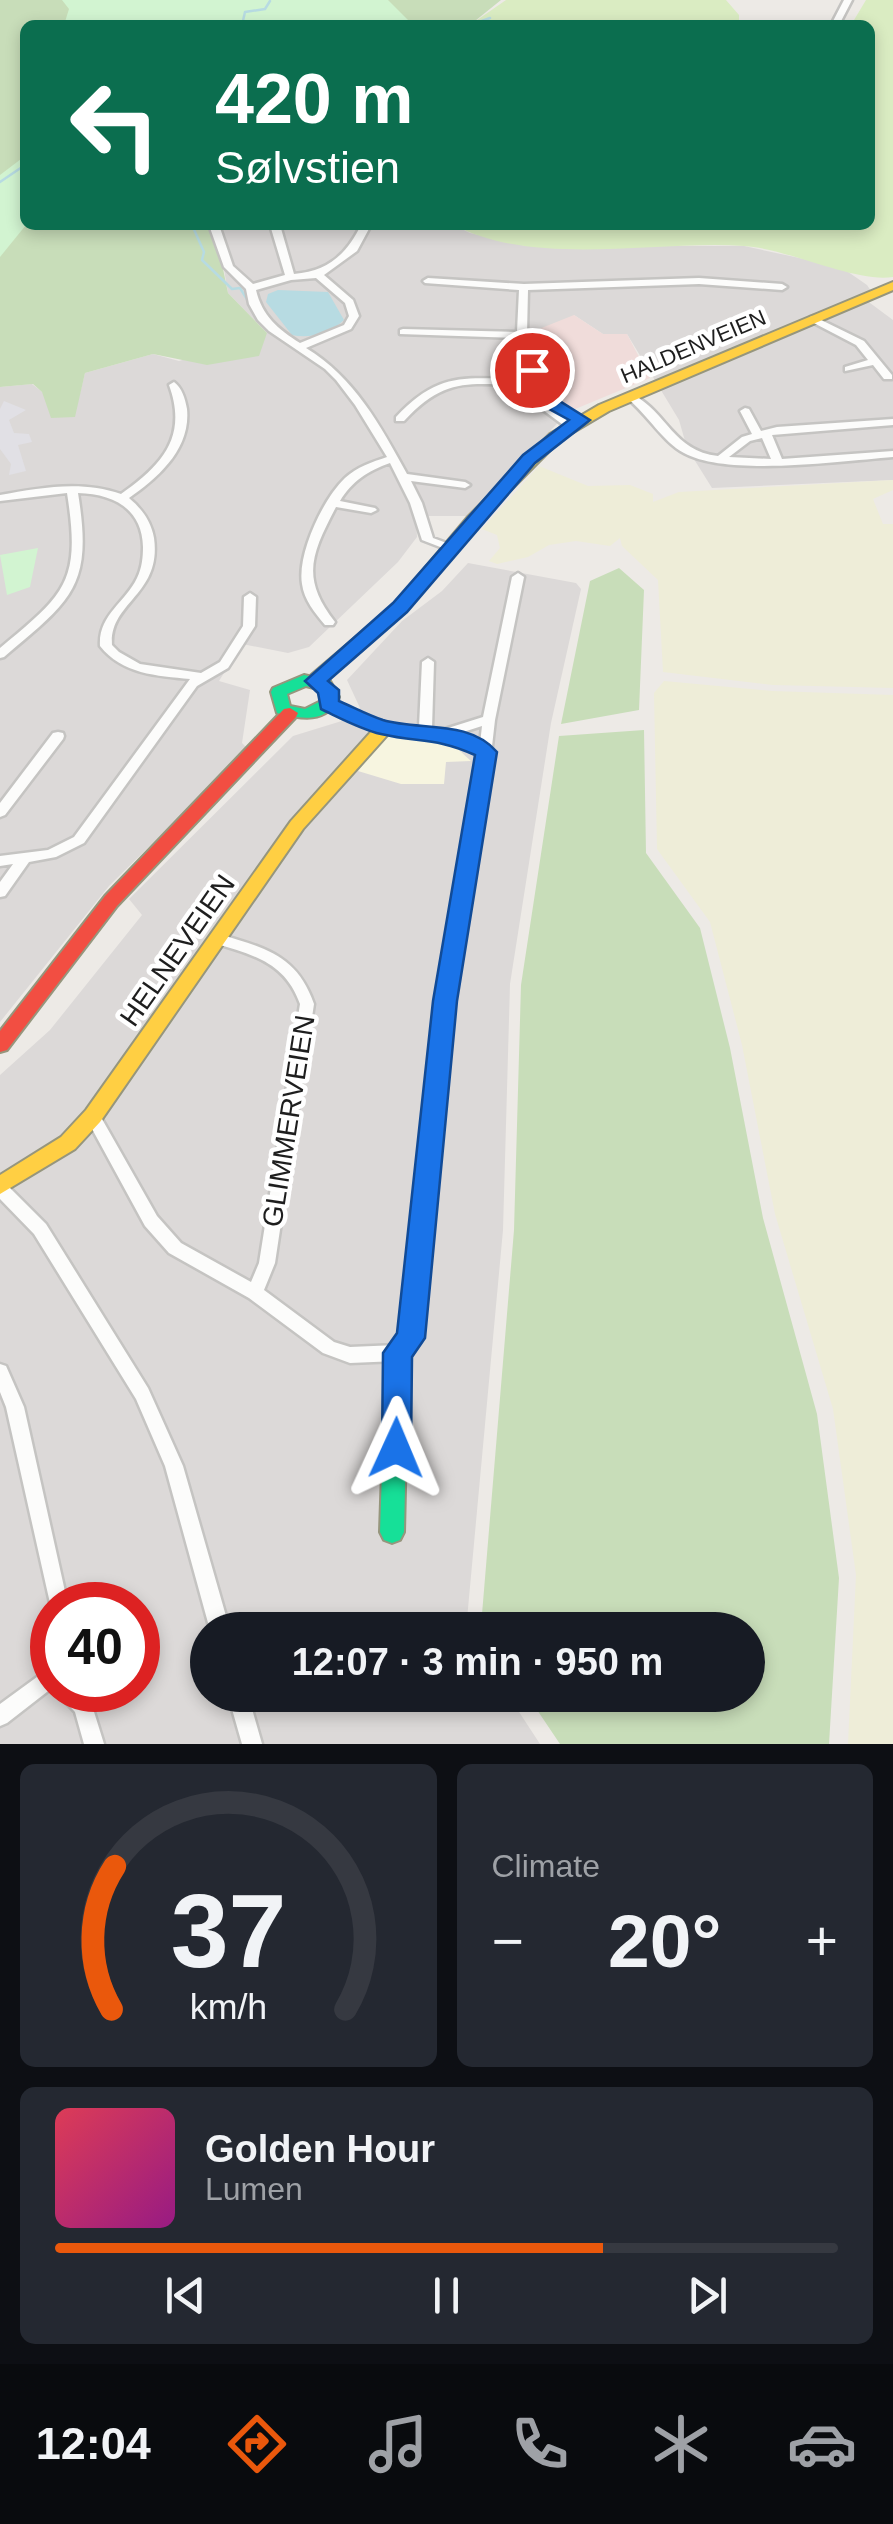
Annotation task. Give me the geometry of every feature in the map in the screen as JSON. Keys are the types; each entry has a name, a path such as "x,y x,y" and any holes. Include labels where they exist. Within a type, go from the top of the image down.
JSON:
{"main road":[{"name":"HALDENVEIEN","path":"315,681 400,607 529,459 576,423 893,286"},
{"path":"315,681 329,690 328,704 307,715 290,713 278,704 279,692 293,682 315,681"},
{"path":"0,1044 111,902 290,713"},
{"name":"HELNEVEIEN","path":"0,1187 68,1142 92,1116 297,825 384,728"},
{"path":"392,1532 398,1353 411,1338 445,1001 486,752"}],"street":[{"path":"216,230 228,267 251,288 256,306 276,334 302,346 341,379 400,476 428,540 448,548"},
{"path":"276,230 290,277"},
{"path":"251,288 290,277 318,275 354,249 364,230"},
{"path":"302,346 348,327 354,316 350,302 318,275"},
{"path":"428,281 524,287 700,281 777,284"},
{"path":"524,287 519,336 553,415 576,423"},
{"path":"813,319 860,343 888,377"},
{"path":"403,332 519,336"},
{"path":"848,369 875,361"},
{"path":"400,419 432,386 538,382"},
{"path":"121,500 164,465 177,445 184,426 181,398 174,385"},
{"path":"632,397 690,456 778,463 893,454"},
{"path":"745,411 778,463"},
{"path":"720,460 762,434 893,422"},
{"path":"329,622 310,594 306,577 334,503 354,477 390,460"},
{"path":"400,476 465,485"},
{"path":"0,654 50,614 72,583 80,552 72,490"},
{"path":"0,498 72,490 101,492 121,500 143,520 149,554 140,583 107,624 106,646 126,664 201,677 220,670 245,634 251,619 250,597"},
{"path":"334,503 371,510"},
{"path":"328,704 384,728 445,733 486,752 518,577"},
{"path":"425,731 428,662"},
{"path":"0,860 61,851 78,840 201,677"},
{"path":"445,733 489,720"},
{"path":"0,812 58,736"},
{"path":"0,892 25,857"},
{"name":"GLIMMERVEIEN","path":"220,939 288,966 299,979 307,1004 267,1263 256,1294"},
{"path":"92,1116 152,1221 176,1248 256,1294 329,1348 350,1355 398,1353"},
{"path":"0,1187 40,1229 142,1394 174,1466 215,1612"},
{"path":"0,1372 15,1407 55,1582"},
{"path":"0,1716 30,1693"},
{"path":"85,1712 94,1744"},
{"path":"243,1712 252,1744"}],"shaded area":[{"path":"214,230 464,230 526,246 744,246 841,267 867,285 871,291 866,300 893,320 893,480 712,488 687,448 679,420 627,334 603,334 574,315 568,412 470,516 416,516 417,537 398,562 309,647 288,653 242,644 219,681 250,690 242,743 248,749 109,886 0,1022 0,387 32,384 74,417 85,373 153,354 179,361 267,333 228,293"},
{"path":"574,315 603,334 627,334 650,378 568,412 540,376 524,335"},
{"path":"4,401 26,410 9,420 14,433 29,434 32,442 18,445 26,471 9,475 11,464 0,449 0,409"},
{"path":"468,563 576,583 581,589 551,723 510,984 503,1230 468,1612 190,1612 190,1712 519,1712 540,1744 0,1744 0,1075 50,1030 142,915 129,899 293,736 345,720 360,708 347,680 402,621 442,591"},
{"path":"387,733 450,742 471,761 446,762 444,784 401,784 358,771 379,744 378,739"}],"green space":[{"path":"0,0 501,0 476,20 20,20 20,230 215,230 228,293 267,333 259,356 207,365 153,354 85,373 75,417 51,418 42,392 33,384 0,387"},
{"path":"62,0 388,0 408,20 66,20 69,9"},
{"path":"506,0 726,0 739,15 739,20 477,20"},
{"path":"866,0 893,0 893,277 860,275 744,246 558,249 521,246 466,230 875,230 875,20 854,20"},
{"path":"20,160 22,230 0,257 0,175"},
{"path":"539,466 588,486 630,485 653,494 653,502 679,492 893,480 893,490 873,499 883,524 893,524 893,688 773,685 663,672 658,580 622,546 620,538 610,546 576,541 549,545 528,557 497,564 489,561 500,548 497,535 482,529"},
{"path":"38,548 30,587 7,595 0,555"},
{"path":"619,568 644,590 639,710 561,724 590,581"},
{"path":"664,681 772,691 893,695 893,1744 848,1744 856,1575 833,1409 775,1214 742,1045 710,922 657,849 654,693"},
{"path":"644,730 646,853 700,928 730,1048 763,1218 817,1414 839,1578 829,1744 560,1744 538,1712 765,1712 765,1612 482,1612 514,1230 521,985 559,736"}],"water":[{"path":"278,290 328,292 344,320 320,334 292,335 266,302 268,294"}],"waterway":[{"path":"243,20 245,12 265,9 270,1"},
{"path":"484,20 490,18"},
{"path":"0,182 20,168"},
{"path":"194,230 204,252 202,260 232,289 240,288 250,304"}],"traffic: fast":[{"path":"304,680 324,685 331,697 328,704 307,715 283,709 279,692 304,680"},
{"path":"392,1532 397,1353 411,1338 433,1118"}],"traffic: slow":[{"path":"315,681 400,607 472,521 555,437 604,408 893,286"},
{"path":"0,1185 68,1143 93,1116 297,825 384,728"}],"traffic: jam":[{"path":"0,1045 111,901 290,713"},
{"path":"433,1118 445,1001 486,752"}],"route":[{"path":"396,1448 398,1353 411,1338 445,1001 486,752 445,733 384,728 328,704 329,690 315,681 347,658 400,607 529,459 581,420 548,401 532,370"}]}
